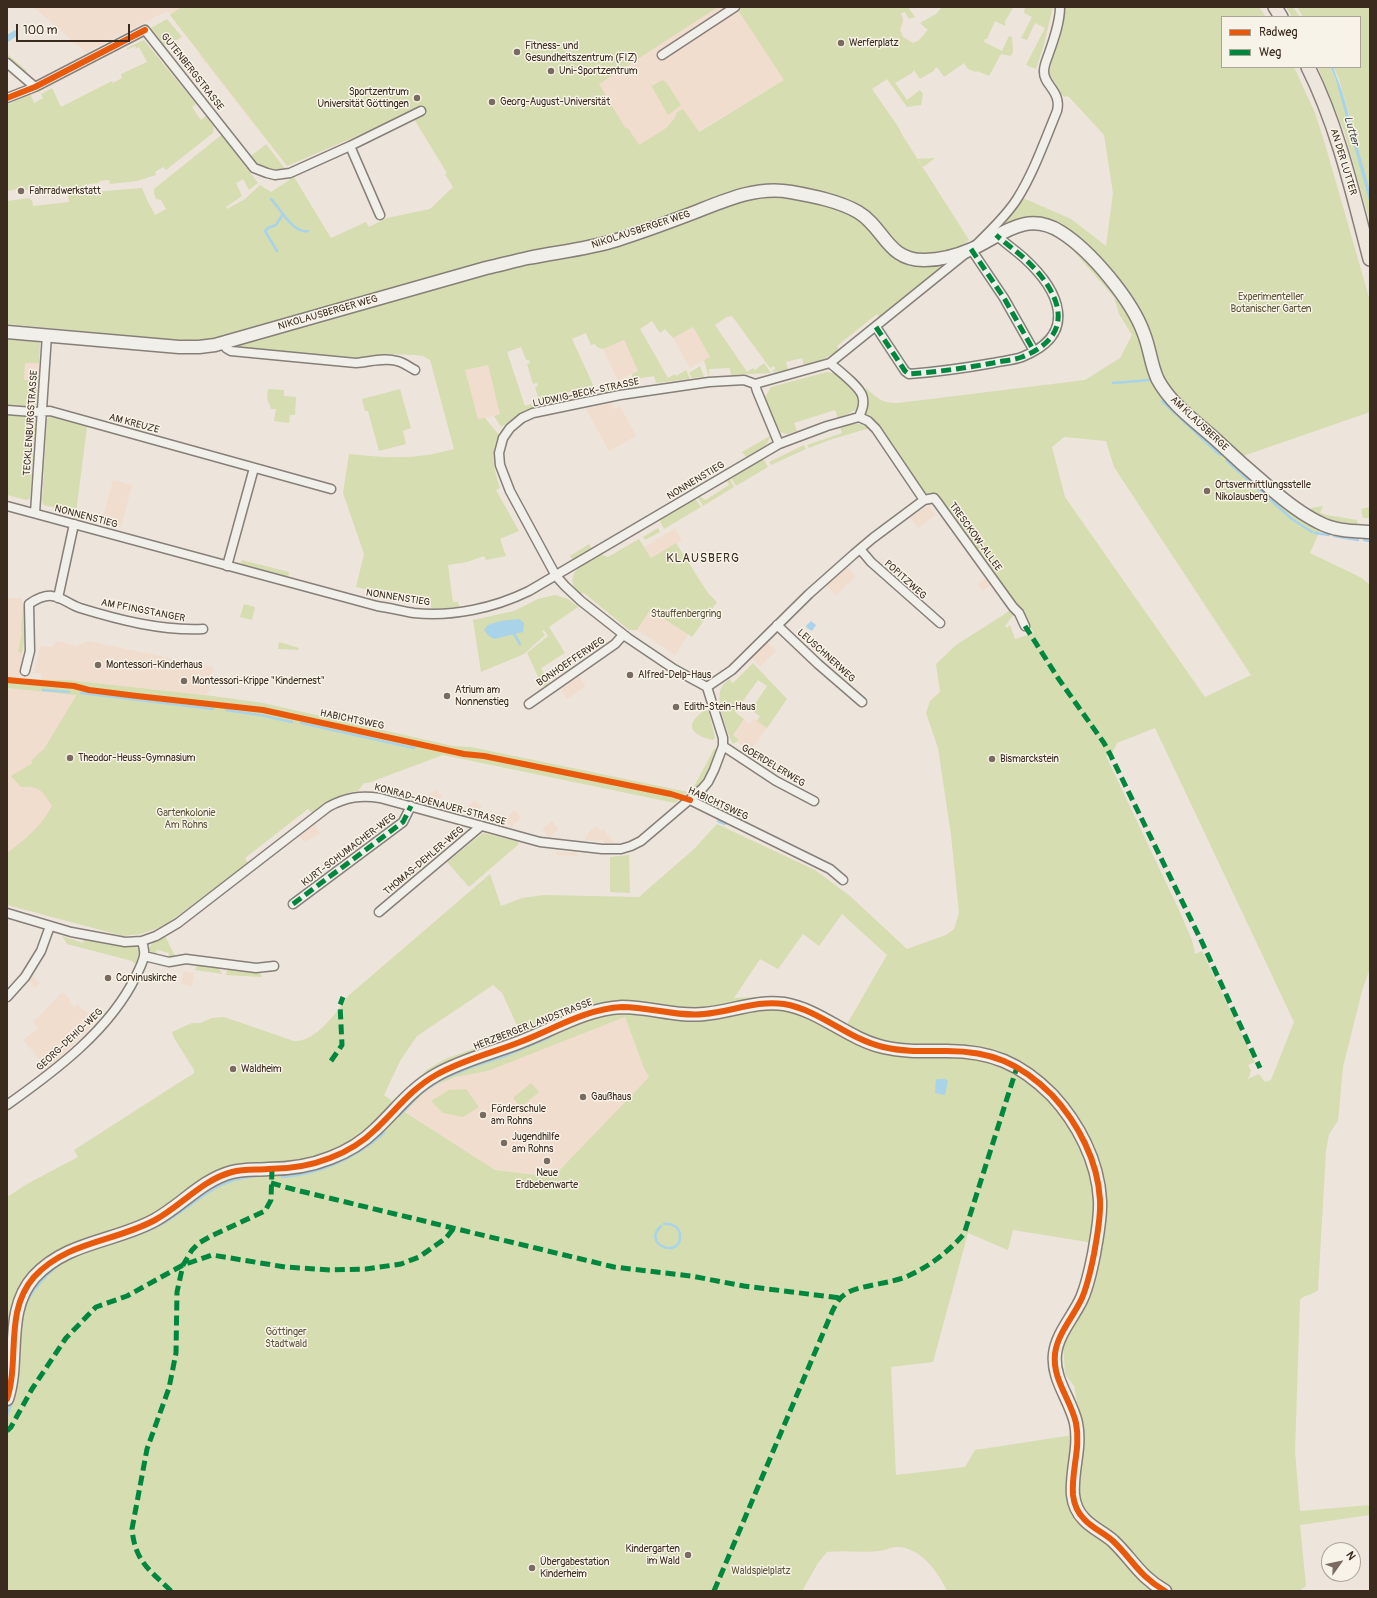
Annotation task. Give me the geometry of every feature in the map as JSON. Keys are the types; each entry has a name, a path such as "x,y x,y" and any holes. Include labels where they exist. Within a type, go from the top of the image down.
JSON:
{"main road":[{"path":"1275,7 1280,16"},
{"name":"AN DER LUTTER","path":"1308,68 1335,134 1370,259"}],"street":[{"path":"662,55 735,7"},
{"path":"1034,351 1004,298 971,249 998,222 1017,199 1026,183 1057,111 1058,105 1056,95 1046,80 1044,73 1055,36 1060,7"},
{"name":"GUTENBERGSTRASSE","path":"7,98 35,87 145,30 254,168 268,174 282,175 294,171 350,146 421,111"},
{"path":"7,63 35,87"},
{"path":"350,146 380,215"},
{"name":"NIKOLAUSBERGER WEG","path":"7,332 179,347 199,347 223,343 486,268 527,258 610,242 657,226 732,197 757,192 792,192 832,202 854,210 868,220 890,247 899,254 912,259 933,259 955,255 971,249"},
{"name":"AM KLAUSBERGE","path":"830,364 971,249 1020,224 1037,223 1054,228 1071,239 1117,286 1135,315 1145,336 1154,372 1166,393 1183,410 1296,510 1328,527 1370,532"},
{"path":"876,327 904,371 909,374 976,366 1021,357 1034,351 1051,337 1056,329 1058,321 1058,307 1047,286 1024,258 996,235"},
{"name":"TECKLENBURGSTRASSE","path":"35,512 47,335"},
{"path":"223,343 226,348 231,351 356,363 383,359 398,361 415,370"},
{"path":"707,687 732,670 821,582 860,549 924,500 876,429 868,421 859,417 864,403 863,396 859,390 830,364"},
{"name":"LUDWIG-BECK-STRASSE","path":"556,576 510,491 500,465 501,443 505,433 522,418 533,413 620,395 709,382 744,380 755,384 830,364"},
{"path":"755,384 779,444"},
{"name":"AM KREUZE","path":"7,410 50,411 331,489"},
{"name":"NONNENSTIEG","path":"7,506 35,512 74,524 377,606 434,614 456,612 502,602 529,591 779,444 827,426 859,417"},
{"path":"227,566 254,468"},
{"name":"TRESCKOW-ALLEE","path":"924,500 934,498 1013,607 1019,613 1025,626"},
{"path":"58,598 74,524"},
{"name":"POPITZWEG","path":"860,549 871,562 940,623"},
{"path":"556,576 581,602 623,635 674,670 707,687 723,738 723,746 708,782 690,800"},
{"name":"AM PFINGSTANGER","path":"25,671 30,651 29,604 37,599 52,596 78,607 116,618 184,630 203,629"},
{"name":"LEUSCHNERWEG","path":"777,625 818,664 862,702"},
{"name":"BONHOEFFERWEG","path":"528,704 615,644 623,635"},
{"name":"GOERDELERWEG","path":"723,746 776,781 814,801"},
{"name":"KONRAD-ADENAUER-STRASSE","path":"142,941 164,932 178,923 335,803 346,798 370,796 540,842 602,849 621,849 640,841 690,800"},
{"name":"HABICHTSWEG","path":"690,800 830,869 843,880"},
{"name":"KURT-SCHUMACHER-WEG","path":"293,904 403,822 411,806"},
{"name":"THOMAS-DEHLER-WEG","path":"379,912 482,826"},
{"path":"7,913 70,932 125,942 142,941 144,956 169,962 186,959 256,968 274,966"},
{"path":"7,996 25,977 41,952 50,926"},
{"name":"GEORG-DEHIO-WEG","path":"7,1105 41,1081 74,1052 116,1009 131,986 144,956"},
{"name":"HERZBERGER LANDSTRASSE","path":"7,1399 12,1380 14,1329 18,1306 28,1285 34,1278 53,1260 67,1251 151,1222 215,1178 231,1172 293,1168 316,1163 333,1157 352,1148 365,1138 375,1130 418,1086 442,1071 523,1041 592,1012 624,1007 691,1015 768,1003 783,1004 805,1010 864,1041 882,1047 910,1051 971,1052 1002,1059 1017,1067 1040,1084 1054,1098 1076,1125 1092,1161 1098,1182 1100,1201 1098,1235 1092,1269 1080,1303 1057,1344 1055,1353 1056,1371 1071,1409 1077,1430 1078,1454 1073,1489 1074,1499 1081,1516 1088,1524 1116,1544 1148,1581 1165,1591"}],"shaded area":[{"name":"Sportzentrum Universität Göttingen","path":"33,7 896,7 903,17 903,23 900,30 903,37 913,43 918,41 887,79 872,89 784,80 659,155 445,174 447,173 414,119 412,110 373,129 287,166 200,56 198,50 167,11 86,52"},
{"path":"693,327 710,357 690,368 673,338"},
{"path":"624,340 638,371 618,381 603,349"},
{"path":"25,362 39,363 38,380 24,380"},
{"path":"488,364 501,414 478,420 465,370"},
{"path":"610,403 614,409 620,406 636,436 609,451 586,409"},
{"path":"113,480 132,485 121,527 102,521"},
{"path":"929,505 936,515 918,528 910,518"},
{"path":"675,528 682,540 651,558 644,547"},
{"path":"847,567 856,577 835,595 826,585"},
{"path":"989,577 993,584 982,591 978,584"},
{"path":"7,598 22,598 23,606 25,606 26,631 19,679 7,677"},
{"path":"650,610 688,635 675,655 637,630"},
{"name":"Montessori-Kinderhaus","path":"57,641 76,646 88,641 213,667 209,691 206,695 68,680 41,679 41,673 34,673 40,646 52,647"},
{"path":"767,642 776,651 760,667 751,657"},
{"path":"579,676 586,686 567,699 560,689"},
{"name":"Theodor-Heuss-Gymnasium","path":"7,688 151,702 7,865"},
{"path":"754,718 767,728 751,751 737,742 739,740 733,735 744,719 750,724"},
{"path":"436,789 442,797 432,805 426,797"},
{"path":"475,800 482,807 472,816 466,808"},
{"path":"515,810 521,818 511,827 505,819"},
{"path":"552,821 559,829 549,838 542,829"},
{"path":"315,824 320,834 304,842 300,836"},
{"path":"596,826 601,831 603,829 616,845 605,844 602,839 600,841 585,840 586,835"},
{"path":"556,852 577,853 577,856 556,855"},
{"path":"184,971 194,973 192,986 181,984"},
{"path":"31,974 40,983 35,988 28,979"},
{"path":"62,992 71,1000 69,1003 74,1007 77,1004 97,1021 63,1055 47,1068 23,1040 38,1028 33,1022"},
{"path":"625,1017 649,1077 553,1177 495,1170 405,1111 428,1089 435,1085 456,1077 488,1071"}],"green space":[{"path":"181,7 718,7 599,84 626,129 628,128 639,145 666,128 674,119 677,112 683,109 699,132 784,80 738,10 743,7 908,7 915,17 909,19 905,12 901,13 903,20 900,30 903,37 913,43 918,41 928,30 920,23 936,14 942,7 1011,7 1013,8 1005,21 1005,26 995,21 987,39 985,39 984,42 1002,51 1009,36 1012,37 1013,52 1011,56 1001,54 989,76 968,69 964,63 944,77 937,67 934,69 935,70 920,79 914,70 912,73 895,83 907,100 920,90 923,94 921,105 907,107 887,79 872,89 899,128 969,240 956,249 942,265 881,319 877,314 837,346 840,351 804,366 802,358 786,362 788,370 773,372 772,371 775,369 774,366 770,368 732,316 727,317 715,325 747,372 753,368 755,370 764,363 771,373 731,375 730,368 709,369 709,377 704,360 710,357 693,327 673,338 665,329 660,333 652,321 640,329 668,378 675,374 676,376 686,370 690,379 656,383 654,376 636,379 636,387 632,379 632,374 638,371 624,340 603,349 597,347 595,344 591,345 586,333 572,339 596,391 585,389 568,392 570,399 548,404 546,398 539,401 535,387 538,386 537,383 533,384 527,364 530,363 529,360 526,360 521,347 507,352 525,406 531,404 532,406 544,402 545,405 525,411 501,427 494,416 500,414 488,365 465,370 478,419 485,418 499,435 496,442 494,455 496,475 500,488 496,490 519,531 500,539 506,556 486,560 484,556 467,562 448,565 453,602 458,602 459,607 431,609 431,601 402,598 356,587 364,554 343,493 349,454 402,457 440,453 454,449 430,360 423,356 415,355 388,354 369,359 264,351 189,341 7,324 7,201 30,198 33,206 69,202 68,194 142,188 155,215 166,209 161,200 156,199 154,189 220,136 222,136 258,183 249,190 243,179 236,183 242,196 226,207 227,209 245,199 260,185 271,192 294,177 331,238 366,222 369,227 387,218 430,209 453,187 445,174 447,173 414,119 411,110 373,129 287,166 170,15"},
{"path":"1025,7 1053,7 1036,69 1026,65 1045,28 1035,23 1027,40 1021,38 1032,17 1024,13"},
{"name":"Göttinger Stadtwald","path":"1065,7 1259,7 1265,16 1221,16 1221,68 1294,68 1315,113 1370,301 1370,412 1243,456 1283,492 1308,511 1311,508 1323,506 1320,513 1357,520 1358,525 1325,519 1310,553 1362,578 1370,585 1370,968 1362,991 1343,1067 1338,1121 1329,1134 1326,1151 1318,1290 1300,1300 1295,1451 1300,1511 1370,1505 1370,1515 1300,1525 1306,1586 1299,1591 1172,1591 1149,1576 1118,1541 1087,1517 1079,1504 1076,1492 1082,1459 1083,1432 1074,1386 1065,1374 1063,1343 1053,1343 1077,1296 1091,1249 1088,1242 1013,1230 1008,1250 968,1233 933,1362 891,1367 896,1475 965,1467 975,1450 1073,1435 1068,1494 1069,1502 1073,1510 1085,1526 1111,1545 1144,1582 1157,1591 947,1591 933,1568 919,1555 912,1550 903,1547 894,1547 883,1551 873,1552 827,1552 818,1563 802,1591 7,1591 7,1197 27,1184 78,1157 74,1150 194,1073 194,1070 174,1038 172,1032 192,1023 200,1023 212,1018 224,1017 294,1041 310,1037 332,1018 348,996 490,874 501,906 522,898 544,895 639,897 694,849 717,824 815,870 850,896 907,949 946,935 954,929 959,913 951,835 938,748 926,713 930,701 940,692 936,664 956,645 1011,610 1014,614 1005,626 1007,628 1010,625 1015,639 1034,633 939,499 926,494 876,423 865,415 867,404 866,388 880,400 898,403 1085,380 1120,358 1132,335 1119,314 1114,297 1071,248 1054,236 1042,231 1025,231 1008,237 1003,236 1029,227 1041,228 1061,236 1080,252 1111,283 1130,312 1136,308 1117,283 1096,260 1066,230 1049,222 1037,219 1027,219 999,229 1013,213 1023,198 1071,219 1106,246 1113,193 1104,135 1069,97 1062,95 1049,73","holes":["1064,437 1106,441 1114,467 1251,675 1205,697 1065,497 1052,447","1155,728 1294,1022 1271,1080 1265,1082 1259,1074 1248,1079 1251,1071 1248,1065 1255,1062 1202,951 1195,954 1192,940 1179,910 1106,756 1112,753 1117,743","842,914 887,955 847,1024 779,996 734,998 760,959 778,969 803,934 819,946","493,985 502,993 520,1032 445,1059 428,1069 392,1101 384,1095 400,1061 417,1036","625,1017 644,1068 649,1077 553,1177 495,1170 405,1112 428,1089 435,1085 456,1077 488,1071"]},
{"path":"1286,7 1293,7 1299,16 1291,16"},
{"path":"1297,7 1370,7 1370,222 1344,131 1318,68 1330,68 1335,77 1359,150 1338,76 1334,68 1361,68 1361,16 1302,16"},
{"path":"167,19 182,37 167,46 164,45 151,28"},
{"path":"144,40 196,104 192,107 201,120 206,116 214,127 213,133 166,170 163,167 155,172 156,175 137,181 110,184 109,180 88,184 88,186 29,192 29,190 25,190 25,188 7,191 7,105 30,93 34,103 43,98 41,94 52,88 61,107 112,81 113,83 122,78 121,74 147,62 139,47 136,49 135,46 127,50 127,48"},
{"path":"7,54 27,71 25,73 7,58"},
{"path":"648,80 652,86 662,80 666,82 681,105 668,115"},
{"path":"266,144 286,170 271,170 258,164 250,157"},
{"path":"935,158 923,167 918,159"},
{"path":"7,338 37,340 40,344 39,363 25,363 24,380 38,380 36,407 34,409 7,406"},
{"path":"700,366 704,377 692,378 689,373"},
{"path":"827,372 836,374 860,399 857,409 838,419 835,410 794,423 797,431 787,434 780,432 765,397 771,387"},
{"path":"614,384 617,390 605,393 603,389"},
{"path":"268,389 284,390 284,396 296,397 295,415 290,415 289,423 274,421 276,409 271,409 267,398"},
{"path":"400,389 411,428 403,431 406,444 379,451 368,411 365,411 362,399"},
{"path":"7,413 34,415 36,417 30,498 27,500 7,495"},
{"path":"51,416 87,427 76,513 44,505 42,501 47,419"},
{"path":"860,424 870,428 829,440 809,448 807,445 842,433 840,427"},
{"path":"770,436 767,443 757,451 746,457 742,452"},
{"path":"804,445 806,449 771,465 769,462"},
{"path":"762,457 768,467 736,486 730,476"},
{"path":"729,477 734,487 703,506 697,496 705,500 707,499 729,485 726,479"},
{"path":"694,497 701,507 664,529 659,519"},
{"path":"1370,507 1370,518 1363,518 1361,509"},
{"path":"658,528 660,532 645,540 643,537"},
{"name":"Stauffenbergring","path":"639,539 651,558 676,543 708,593 717,602 692,637 650,610 637,630 629,630 584,593 579,594 574,587 572,580 577,570 582,566 600,554 608,557"},
{"path":"589,544 592,550 573,561 570,556"},
{"path":"242,560 289,572 288,578 240,565"},
{"path":"555,595 568,599 578,607 549,627 565,653 541,668 550,682 543,687 527,653 548,636 544,630 542,631 545,635 524,654 481,672 473,620 514,611 538,599"},
{"path":"244,604 255,607 252,620 240,617"},
{"path":"23,606 25,606 26,631 22,653 18,652 22,632"},
{"path":"279,642 299,648 298,650 278,649"},
{"path":"753,663 787,699 767,728 757,721 760,716 751,710 767,686 758,680 735,712 744,719 733,735 739,740 733,744 725,726 719,697 723,685 729,679 733,683"},
{"name":"Gartenkolonie Am Rohns","path":"7,677 19,679 68,680 263,703 453,746 471,747 688,792 675,803 443,755 368,783 364,783 358,791 345,794 334,799 312,813 308,809 245,858 248,863 168,923 140,934 123,936 7,905 7,853 32,832 43,820 52,806 40,790 33,787 21,787 11,776 33,763 31,761 44,749 76,695 7,688"},
{"path":"705,710 709,712 715,738 713,740 699,735 692,729 694,720"},
{"path":"714,749 716,749 712,762 704,779 692,794 690,794"},
{"path":"483,833 517,841 519,844 469,887 447,862"},
{"path":"629,855 630,893 610,892 610,857"},
{"path":"62,936 83,943 84,939 112,945 134,946 139,950 140,956 135,964 132,961 67,944"},
{"path":"165,936 176,958 168,959 169,953 157,950 155,957 150,954 149,949 152,943"},
{"path":"197,965 219,967 222,974 195,970"},
{"path":"227,969 260,972 262,977 226,975"},
{"path":"531,1083 539,1092 521,1107 513,1098"},
{"path":"466,1089 479,1107 463,1117 443,1113 431,1101 449,1090"}],"water":[{"path":"15,30 18,35 8,42 7,35"},
{"name":"Lutter","path":"1330,68 1333,68 1342,91 1370,191 1370,204 1335,77"},
{"path":"519,619 524,623 523,632 494,639 484,630 488,625 500,621"},
{"path":"811,621 816,625 812,631 806,626"},
{"path":"945,1079 948,1081 945,1095 935,1093 936,1080"}],"waterway":[{"path":"271,199 292,225 302,231 308,231"},
{"path":"277,251 265,231 276,225 283,214"},
{"path":"1113,383 1150,380"},
{"path":"1162,401 1220,455"},
{"path":"1227,461 1292,519 1312,532"},
{"path":"1315,533 1329,535"},
{"path":"1334,536 1358,540"},
{"path":"1364,540 1370,541"},
{"path":"513,632 520,644"},
{"path":"43,690 69,692"},
{"path":"81,693 213,709"},
{"path":"226,710 292,722"},
{"path":"301,723 414,748"},
{"path":"718,821 725,824"},
{"path":"399,1116 420,1094 442,1079 474,1066 505,1056 550,1037"},
{"path":"282,1177 310,1172 337,1163 361,1150 384,1133"},
{"path":"113,1243 141,1234 161,1225 219,1186 230,1181 257,1176"},
{"path":"661,1226 656,1233 658,1244 663,1247 675,1247 679,1243 679,1230 673,1225 664,1224"},
{"path":"23,1311 35,1288 54,1269 67,1259"},
{"path":"7,1415 13,1401 16,1387 19,1358"}],"marked path":[{"path":"876,327 905,371 909,374 951,370 1012,360 1022,357 1040,347 1052,336 1057,324 1058,311 1054,297 1047,284 1036,270 996,235"},
{"path":"971,249 1004,298 1034,351"},
{"path":"1025,626 1058,678 1104,743 1110,754 1201,940 1260,1068"},
{"path":"293,904 403,822 411,806"},
{"path":"331,1061 342,1045 340,1005 343,997"},
{"path":"714,1591 838,1301 849,1292 901,1279 924,1268 952,1247 964,1234 1017,1067"},
{"path":"171,1591 150,1571 140,1558 136,1550 132,1529 147,1449 169,1388 176,1353 177,1292 183,1265 192,1250 199,1243 265,1211 271,1200 272,1169"},
{"path":"271,1183 614,1267 691,1276 744,1286 840,1298"},
{"path":"7,1431 11,1427 32,1389 66,1338 96,1307 127,1296 183,1265 212,1255 285,1267 330,1270 366,1269 401,1264 419,1257 446,1238 454,1228"}],"cycle path":[{"path":"7,98 35,87 145,30"},
{"path":"7,680 74,686 89,690 263,710 464,754 484,756 671,794 690,800"},
{"path":"7,1399 11,1384 14,1336 19,1305 25,1290 34,1277 47,1265 61,1256 155,1220 202,1187 221,1176 241,1170 299,1166 315,1163 336,1156 371,1134 411,1093 436,1075 456,1065 520,1042 570,1020 595,1011 632,1007 694,1015 714,1013 754,1005 774,1003 784,1004 810,1012 858,1038 883,1047 891,1049 977,1053 1004,1061 1028,1075 1052,1095 1078,1130 1091,1157 1095,1171 1100,1200 1100,1214 1094,1254 1086,1287 1079,1305 1059,1339 1055,1354 1056,1372 1074,1414 1076,1423 1077,1450 1073,1477 1073,1495 1075,1505 1082,1517 1113,1541 1142,1574 1165,1591"}],"place":[{"name":"Werferplatz","path":"841,43"},
{"name":"Fitness- und Gesundheitszentrum (FIZ)","path":"517,52"},
{"name":"Uni-Sportzentrum","path":"551,71"},
{"name":"Sportzentrum Universität Göttingen","path":"417,98"},
{"name":"Georg-August-Universität","path":"492,102"},
{"name":"Fahrradwerkstatt","path":"21,191"},
{"name":"Ortsvermittlungsstelle Nikolausberg","path":"1207,491"},
{"name":"Montessori-Kinderhaus","path":"98,665"},
{"name":"Alfred-Delp-Haus","path":"630,675"},
{"name":"Montessori-Krippe \"Kindernest\"","path":"184,681"},
{"name":"Atrium am Nonnenstieg","path":"447,696"},
{"name":"Edith-Stein-Haus","path":"676,707"},
{"name":"Theodor-Heuss-Gymnasium","path":"70,758"},
{"name":"Bismarckstein","path":"992,759"},
{"name":"Corvinuskirche","path":"108,978"},
{"name":"Waldheim","path":"233,1069"},
{"name":"Gaußhaus","path":"583,1097"},
{"name":"Förderschule am Rohns","path":"483,1115"},
{"name":"Jugendhilfe am Rohns","path":"504,1143"},
{"name":"Neue Erdbebenwarte","path":"547,1161"},
{"name":"Kindergarten im Wald","path":"688,1555"},
{"name":"Übergabestation Kinderheim","path":"532,1568"}],"district":[{"name":"KLAUSBERG","path":"703,559"}],"park label":[{"name":"Experimenteller Botanischer Garten","path":"1271,302"},
{"name":"Waldspielplatz","path":"761,1571"}]}
